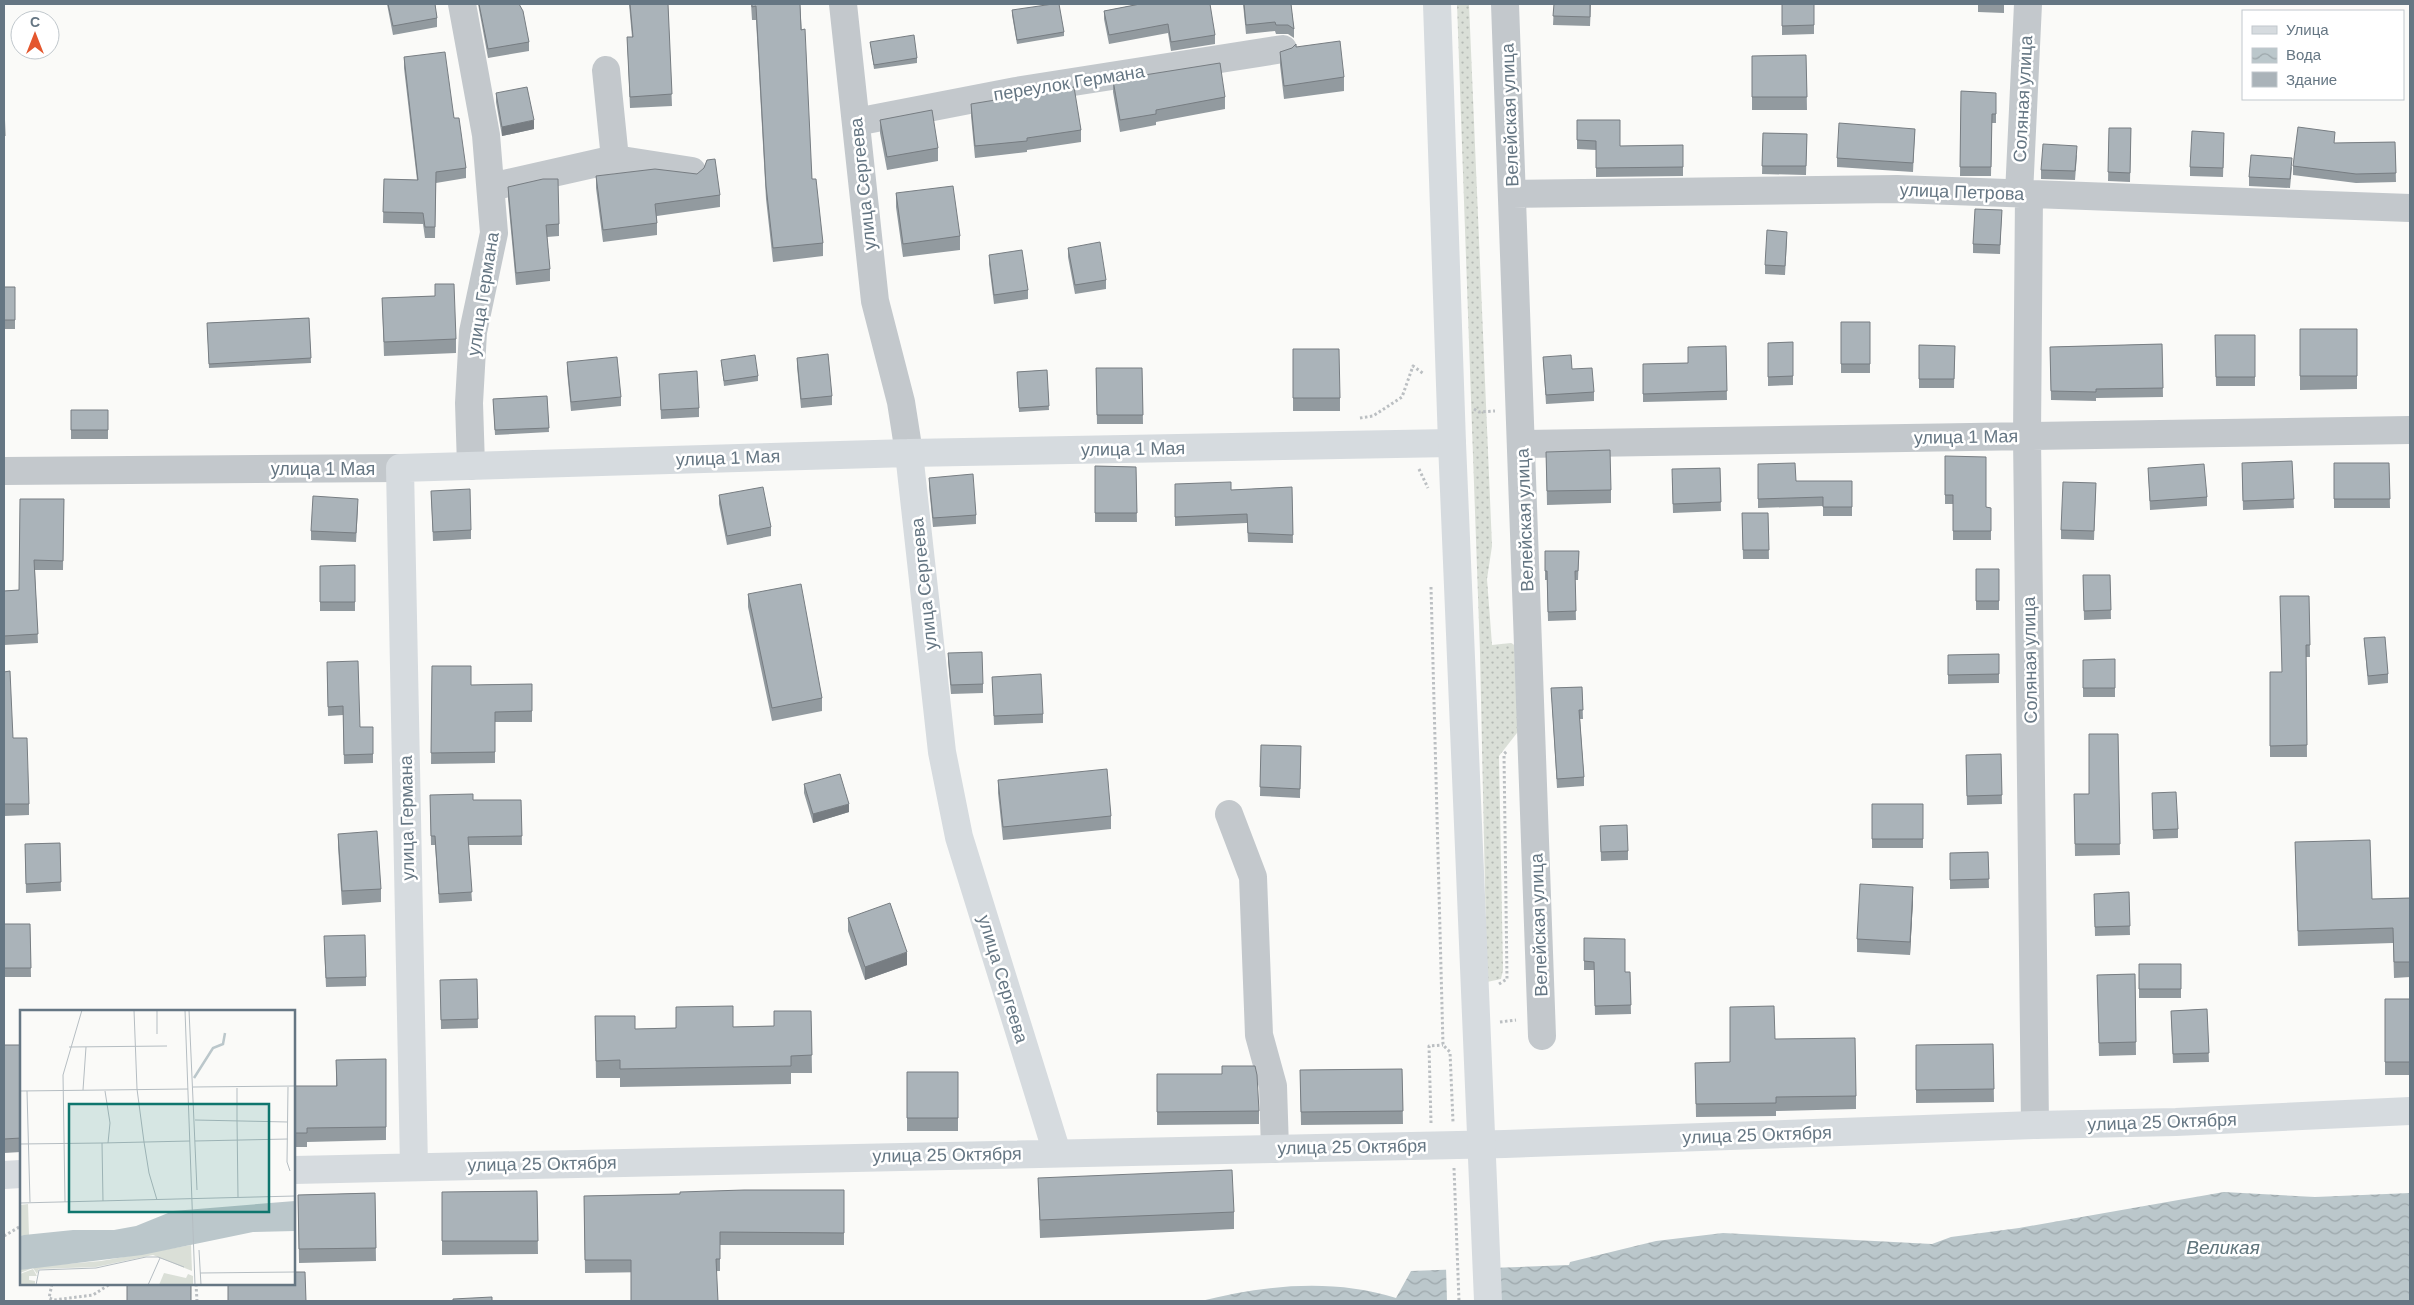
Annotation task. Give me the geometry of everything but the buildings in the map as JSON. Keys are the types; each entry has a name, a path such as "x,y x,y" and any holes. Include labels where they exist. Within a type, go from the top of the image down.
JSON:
{"main road":[{"path":"1437,4 1452,443 1488,1301"},
{"name":"улица 1 Мая","path":"400,468 909,453 1452,443"},
{"name":"улица Сергеева","path":"909,453 942,752 959,837 1057,1153"},
{"name":"улица Германа","path":"400,468 414,1168"},
{"name":"улица 25 Октября","path":"295,1170 1431,1146 2035,1125 2176,1122 2410,1111"},
{"path":"4,1175 20,1174"}],"street":[{"name":"улица Германа","path":"462,4 486,135 494,233 473,332 469,403 471,466"},
{"name":"улица Сергеева","path":"843,4 875,301 901,402 909,453"},
{"name":"Велейская улица","path":"1506,4 1542,1036"},
{"name":"Соляная улица","path":"2028,4 2024,194 2035,1125"},
{"name":"переулок Германа","path":"856,122 1016,91 1283,49"},
{"path":"606,70 615,159"},
{"path":"491,187 615,159 692,171"},
{"name":"улица Петрова","path":"1513,194 1897,189 2410,208"},
{"name":"улица 1 Мая","path":"1522,444 2410,430"},
{"name":"улица 1 Мая","path":"4,472 400,468"},
{"path":"1229,814 1254,877 1259,1035 1273,1086 1275,1149"}],"path":[{"path":"1355,419 1373,416 1402,397 1413,366 1479,412 1521,410"},
{"path":"1413,465 1420,470 1429,491"},
{"path":"1431,580 1443,1045 1450,1052 1453,1123"},
{"path":"1494,988 1507,979 1504,754 1532,722"},
{"path":"1431,1146 1429,1046 1443,1045"},
{"path":"1454,1162 1459,1301"},
{"path":"4,1236 20,1227"},
{"path":"52,1285 48,1300 66,1300 93,1295 108,1285"},
{"path":"196,1285 197,1301"}],"shaded area":[{"path":"1457,4 1469,4 1492,546 1487,579 1492,645 1511,643 1521,649 1524,724 1499,756 1503,970 1501,979 1487,982 1480,653"}],"water":[{"name":"Великая","path":"2224,1192 2315,1197 2410,1193 2410,1301 1201,1301 1249,1291 1298,1286 1348,1288 1396,1298 1411,1271 1569,1265 1570,1262 1656,1241 1723,1233 1932,1244 1951,1237 2019,1228"}],"pier":[{"path":"1497,1265 1499,1301 1447,1301 1446,1267"}]}
